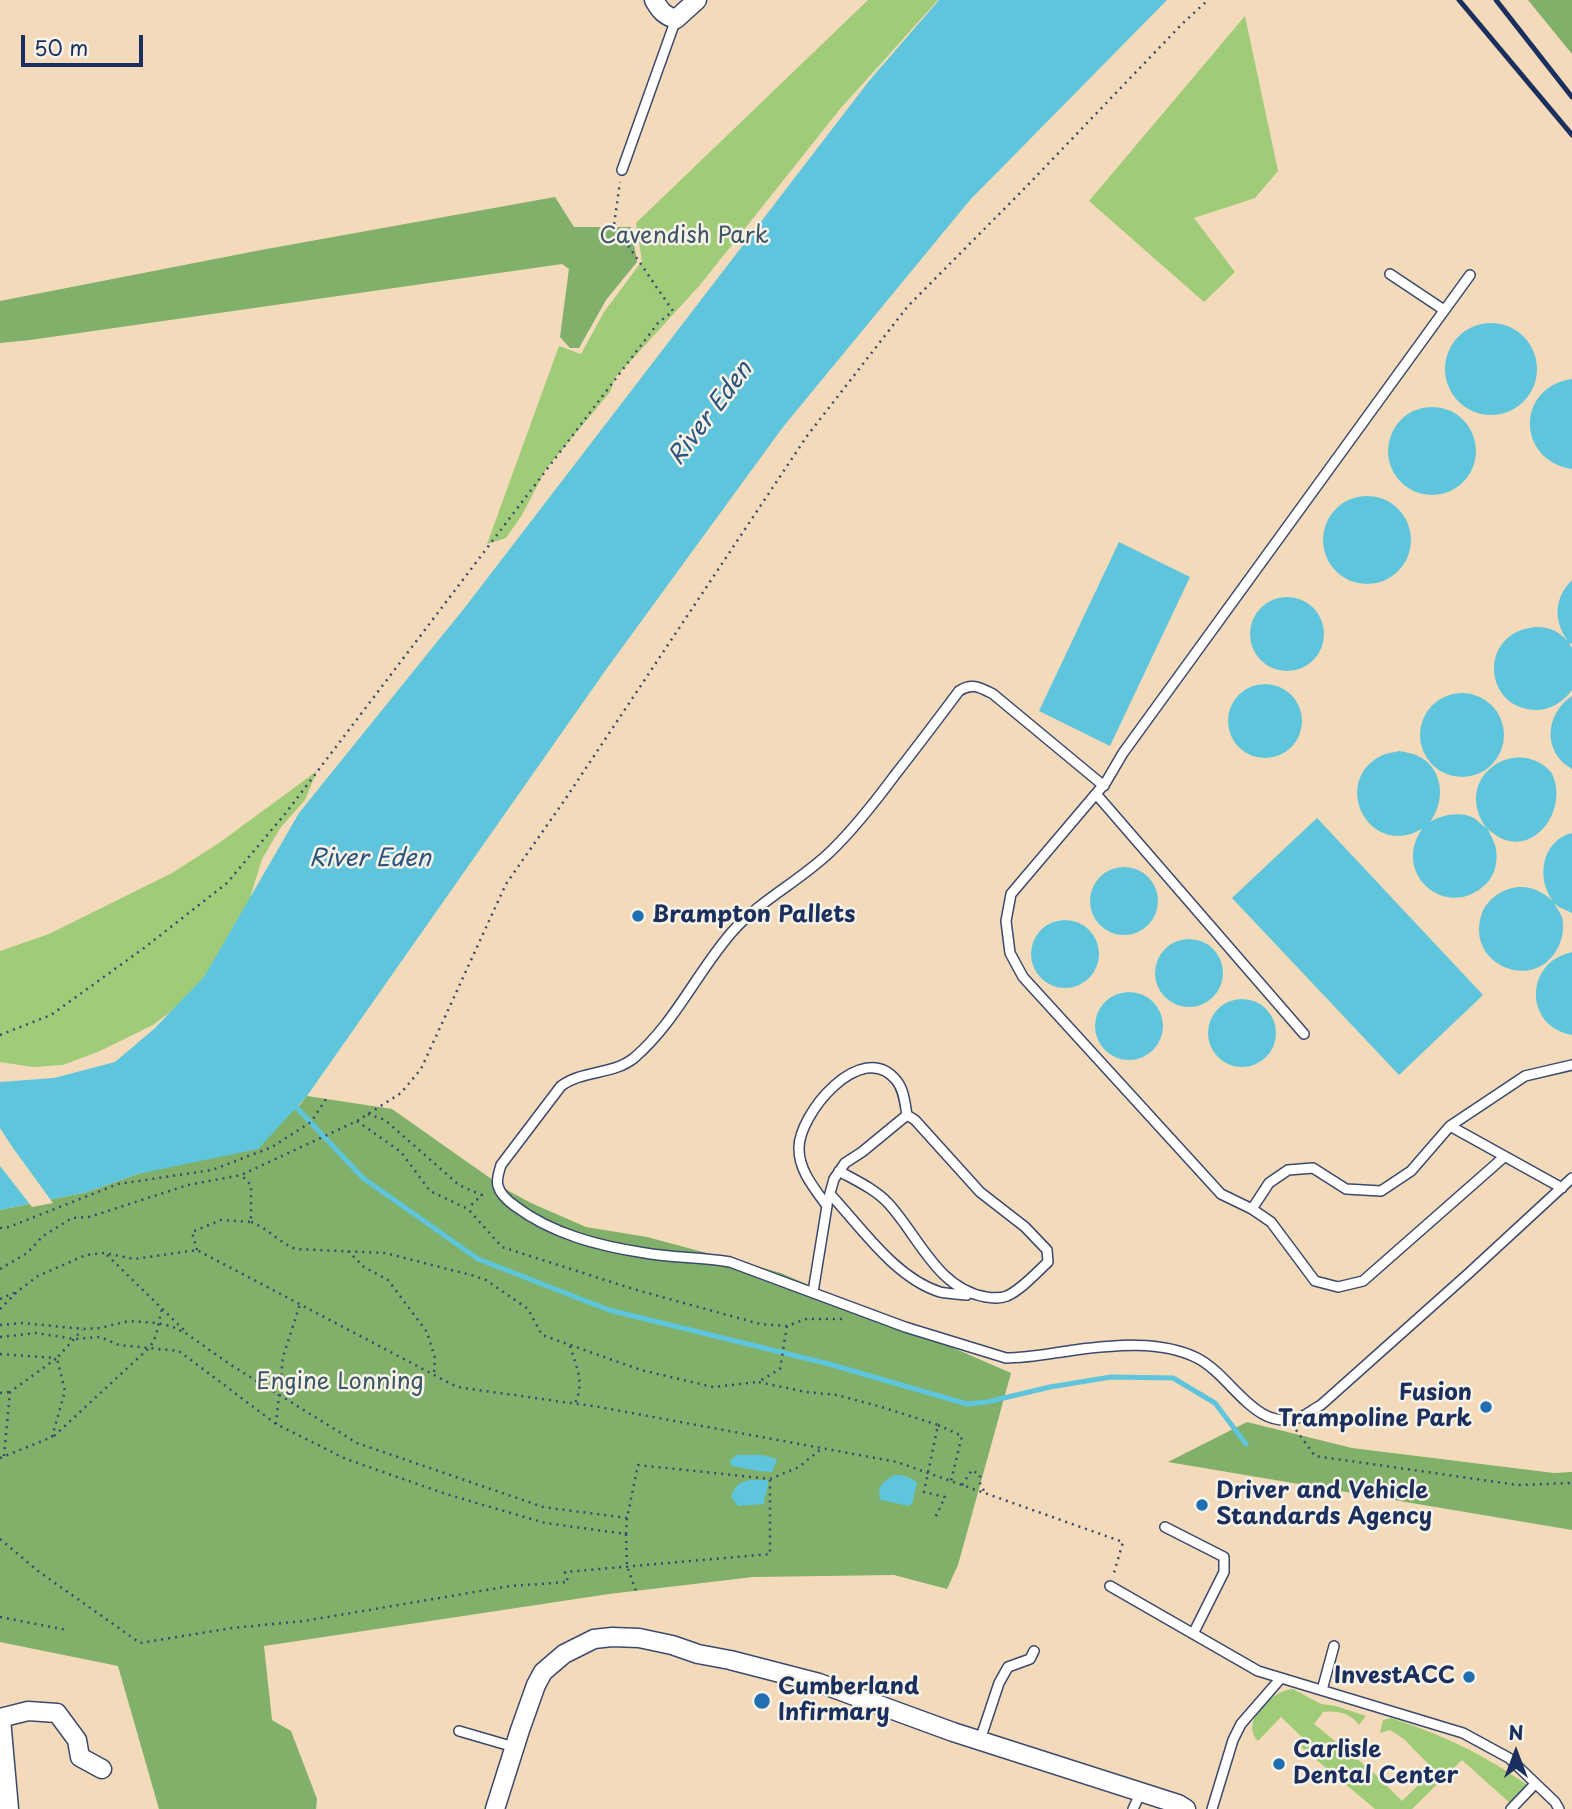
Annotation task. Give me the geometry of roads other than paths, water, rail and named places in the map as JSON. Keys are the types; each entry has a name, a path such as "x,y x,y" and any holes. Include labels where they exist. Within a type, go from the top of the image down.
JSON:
{"street":[{"path":"654,0 660,11 676,19 697,0"},
{"path":"495,1809 514,1747 543,1672 564,1654 594,1639 612,1637 639,1638 819,1683 1186,1809"},
{"path":"9,1809 0,1718 27,1711 57,1713 77,1740 80,1757 102,1769"}],"lane":[{"path":"622,170 676,19"},
{"path":"1390,274 1444,310"},
{"path":"1470,275 1122,754 1104,786 1012,894 1006,921 1010,953 1023,977 1222,1194 1271,1222 1315,1280 1338,1287 1363,1281 1504,1157"},
{"path":"1104,786 993,694 971,685 965,687 862,818 830,852 745,918 730,934 664,1027 633,1059 600,1073 568,1080 561,1086 501,1166 497,1176 498,1187 507,1200 525,1214 585,1241 646,1254 730,1262 905,1327 1006,1359 1133,1346 1160,1347 1179,1352 1197,1358 1213,1368 1258,1412 1280,1420 1302,1416 1321,1405 1572,1178"},
{"path":"1096,794 1304,1034"},
{"path":"1252,1209 1269,1183 1288,1170 1312,1168 1346,1189 1381,1191 1410,1171 1450,1126 1525,1076 1572,1065"},
{"path":"827,1206 801,1164 801,1132 821,1101 843,1078 860,1068 885,1071 896,1080 902,1092 907,1115 980,1192 1025,1227 1047,1250 1048,1262 1006,1296 995,1298 941,1292 902,1271 885,1256 830,1194"},
{"path":"813,1292 827,1206 839,1171 845,1163 907,1115"},
{"path":"1450,1126 1562,1188"},
{"path":"839,1171 886,1201 939,1270 961,1289 976,1295"},
{"path":"1165,1527 1224,1557 1224,1572 1193,1633"},
{"path":"1110,1586 1258,1671 1463,1733 1509,1758 1559,1809"},
{"path":"1322,1690 1334,1646"},
{"path":"980,1740 999,1683 1008,1667 1030,1659 1034,1651"},
{"path":"1212,1809 1233,1740 1241,1724 1281,1678"},
{"path":"459,1731 514,1747"},
{"path":"1511,1809 1535,1784"},
{"path":"1133,1809 1141,1792"}],"water":[{"name":"River Eden","path":"939,0 1167,0 970,200 783,427 605,671 307,1096 258,1149 138,1174 87,1192 0,1210 0,1082 54,1078 115,1062 154,1029 204,977 299,813 466,606 869,81"},
{"path":"1491,323 1508,327 1523,337 1533,352 1537,369 1533,386 1523,401 1508,411 1491,415 1474,411 1459,401 1449,386 1445,369 1449,352 1459,337 1474,327"},
{"path":"1572,379 1572,469 1554,463 1540,452 1533,439 1530,424 1540,395 1554,385"},
{"path":"1432,407 1449,411 1463,420 1472,434 1476,451 1472,468 1463,482 1449,491 1432,495 1415,491 1401,482 1392,468 1388,451 1392,434 1401,420 1415,411"},
{"path":"1367,496 1392,503 1404,515 1411,540 1404,565 1392,577 1367,584 1342,577 1330,565 1323,540 1330,515 1342,503"},
{"path":"1119,542 1190,577 1110,746 1039,711"},
{"path":"1572,580 1572,644 1569,643 1572,648 1572,690 1561,702 1547,709 1519,707 1506,698 1498,686 1494,672 1495,658 1501,645 1513,634 1529,628 1549,629 1568,641 1560,626 1558,610 1562,594"},
{"path":"1287,597 1301,600 1313,608 1321,620 1324,634 1321,648 1313,660 1301,668 1287,671 1273,668 1261,660 1253,648 1250,634 1253,620 1261,608 1273,600"},
{"path":"1265,684 1286,690 1296,700 1302,721 1296,742 1286,752 1265,758 1244,752 1234,742 1228,721 1234,700 1244,690"},
{"path":"1462,693 1478,696 1492,705 1501,719 1504,735 1501,751 1492,765 1478,774 1462,777 1446,774 1432,765 1423,751 1420,735 1423,719 1432,705 1446,696"},
{"path":"1572,696 1572,769 1562,762 1556,753 1551,733 1556,713"},
{"path":"1399,751 1425,760 1437,776 1440,795 1430,822 1457,814 1474,818 1487,829 1478,810 1477,793 1482,778 1492,767 1506,760 1521,758 1537,761 1551,772 1556,787 1556,803 1551,817 1531,838 1518,842 1503,839 1488,829 1497,854 1492,877 1471,894 1455,898 1440,895 1428,888 1418,876 1413,862 1414,846 1422,829 1407,835 1391,835 1377,830 1360,808 1357,794 1359,780 1366,767 1381,756"},
{"path":"1317,818 1483,995 1399,1075 1232,898"},
{"path":"1572,833 1572,913 1554,903 1563,920 1560,943 1550,959 1536,968 1521,971 1506,968 1493,960 1483,947 1479,932 1482,913 1492,899 1515,888 1532,889 1553,901 1544,882 1544,862 1554,844"},
{"path":"1124,867 1137,870 1148,877 1155,888 1158,901 1155,914 1148,925 1137,932 1124,935 1111,932 1100,925 1093,914 1090,901 1093,888 1100,877 1111,870"},
{"path":"1065,920 1078,923 1089,930 1096,941 1099,954 1096,967 1089,978 1078,985 1065,988 1052,985 1041,978 1034,967 1031,954 1034,941 1041,930 1052,923"},
{"path":"1189,939 1202,942 1213,949 1220,960 1223,973 1220,986 1213,997 1202,1004 1189,1007 1176,1004 1165,997 1158,986 1155,973 1158,960 1165,949 1176,942"},
{"path":"1572,952 1572,1035 1556,1030 1545,1020 1538,1008 1536,995 1538,981 1545,968 1556,958"},
{"path":"1129,992 1142,995 1153,1002 1160,1013 1163,1026 1160,1039 1153,1050 1142,1057 1129,1060 1116,1057 1105,1050 1098,1039 1095,1026 1098,1013 1105,1002 1116,995"},
{"path":"1242,999 1255,1002 1266,1009 1273,1020 1276,1033 1273,1046 1266,1057 1255,1064 1242,1067 1229,1064 1218,1057 1211,1046 1208,1033 1211,1020 1218,1009 1229,1002"},
{"path":"736,1455 763,1455 777,1460 772,1472 758,1471 731,1466 730,1461"},
{"path":"894,1475 906,1476 917,1483 912,1504 908,1506 881,1500 880,1488"},
{"path":"768,1480 764,1504 738,1506 731,1497 740,1483"}],"waterway":[{"path":"297,1108 363,1178 478,1259 609,1310 829,1364 967,1404 1111,1377 1173,1378 1215,1403 1246,1444"}],"railway":[{"path":"1459,0 1572,135"},
{"path":"1496,0 1572,97"}],"place":[{"name":"Brampton Pallets","path":"638,916"},
{"name":"Fusion Trampoline Park","path":"1486,1407"},
{"name":"Driver and Vehicle Standards Agency","path":"1202,1505"},
{"name":"InvestACC","path":"1469,1677"},
{"name":"Cumberland Infirmary","path":"762,1701"},
{"name":"Carlisle Dental Center","path":"1279,1764"}],"park label":[{"name":"Cavendish Park","path":"684,237"},
{"name":"Engine Lonning","path":"340,1383"}]}
